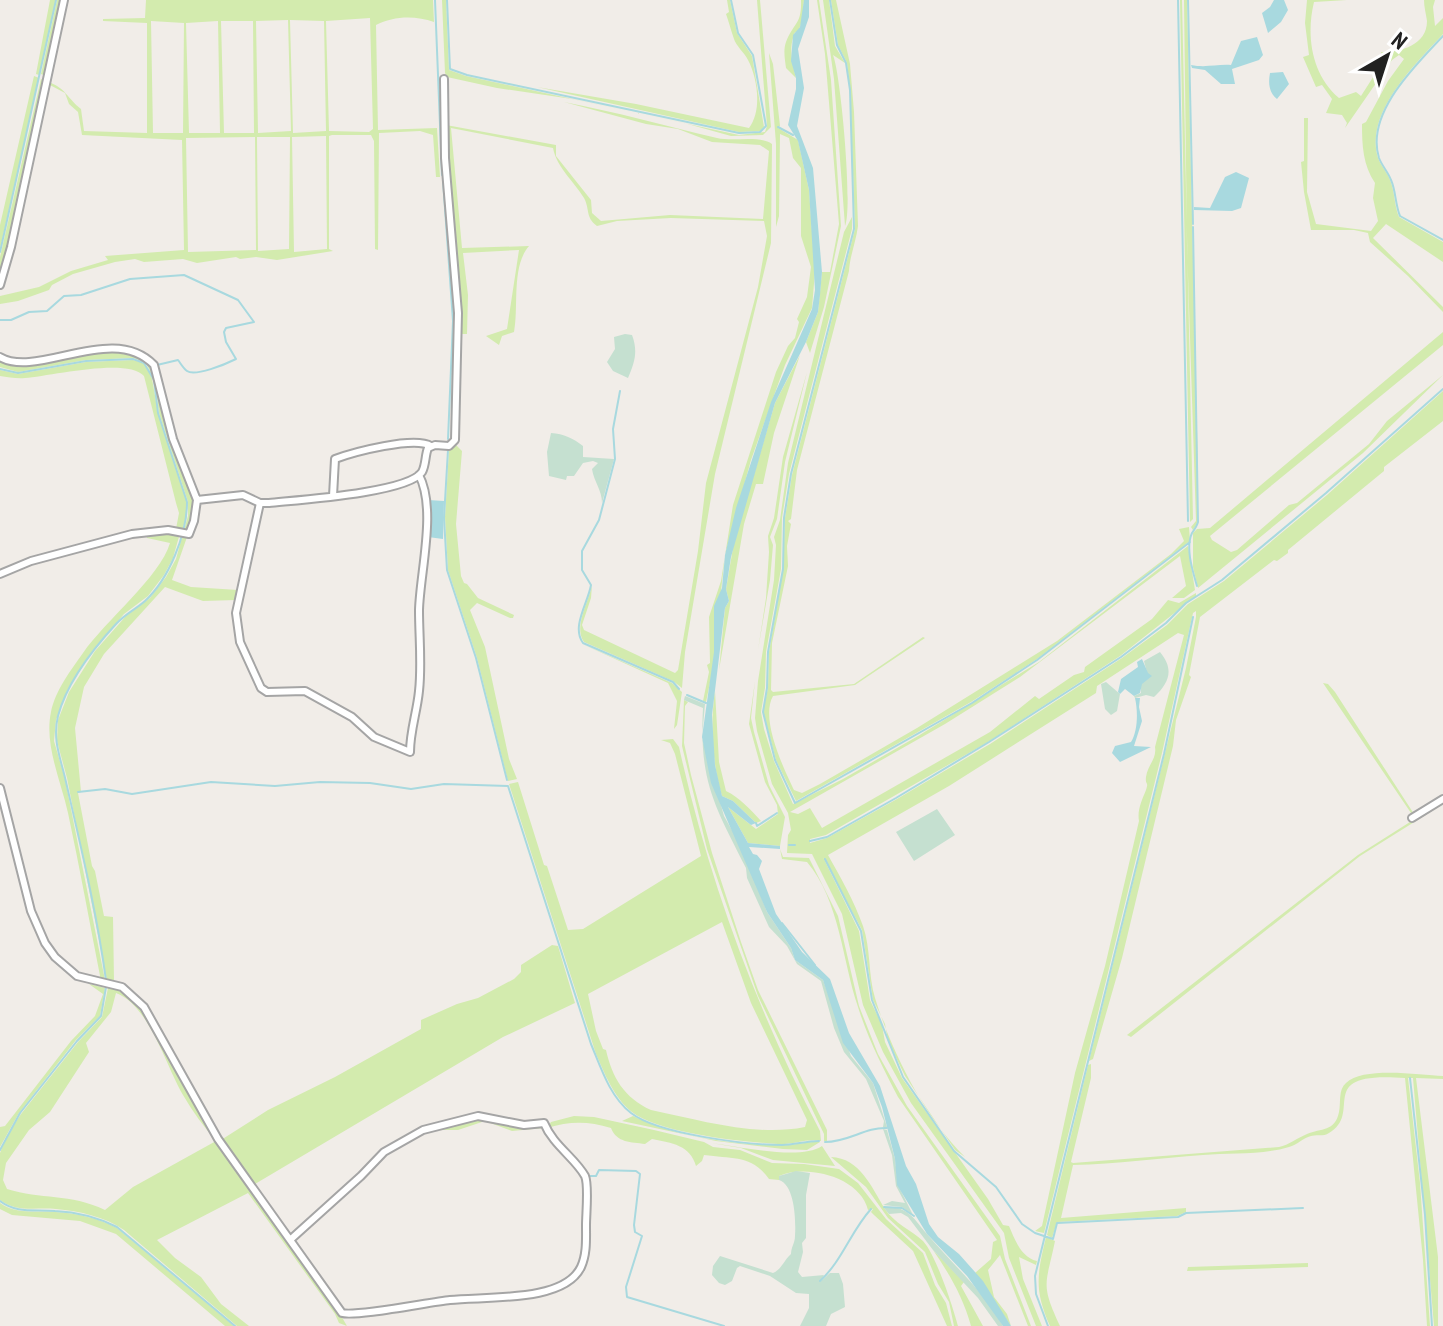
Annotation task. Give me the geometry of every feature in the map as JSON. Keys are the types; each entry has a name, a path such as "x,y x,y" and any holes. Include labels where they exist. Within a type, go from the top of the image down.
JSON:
{"street":[{"path":"0,285 11,247 64,0"},
{"path":"333,496 335,459 423,441 431,446 449,446 455,440 458,313 445,158 444,79"},
{"path":"0,357 8,361 28,361 110,349 128,350 145,357 154,365 173,439 197,500 189,534 156,530 132,534 31,561 0,574"},
{"path":"197,500 243,495 260,503 375,491 419,475 426,451 431,446"},
{"path":"260,503 236,613 240,642 261,688 267,692 305,691 352,717 374,737 410,752 420,686 419,612 425,553 426,496 419,475"},
{"path":"0,788 31,911 45,943 72,973 126,990 144,1007 218,1139 342,1313 350,1315 434,1301 542,1293 571,1279 581,1267 585,1252 585,1176 554,1141 544,1123 524,1125 478,1116 423,1130 390,1148 290,1240"},
{"path":"1412,818 1443,799"},
{"path":"350,1315 353,1326"}],"green space":[{"path":"50,0 56,0 39,75 36,74"},
{"path":"57,0 62,0 46,76 41,74"},
{"path":"146,0 433,0 434,22 404,18 376,25 378,130 437,128 440,177 436,177 433,135 420,131 379,133 378,250 375,249 374,141 371,135 332,135 329,136 329,249 333,251 277,260 236,257 197,263 183,259 115,262 73,274 52,285 49,290 0,304 0,296 39,287 71,271 108,260 105,256 184,250 182,140 82,135 78,112 69,104 65,93 81,109 84,131 147,133 147,23 103,21 145,18","holes":["370,18 373,129 369,132 329,131 326,21","288,20 291,131 258,133 256,21","290,20 324,21 326,131 293,133","151,21 184,23 183,133 153,133","218,21 220,133 189,133 186,23","221,21 253,21 254,133 224,133","326,136 327,249 294,252 292,137","255,137 256,250 188,252 186,138","257,137 290,137 289,249 258,251"]},
{"path":"442,0 446,0 449,70 571,99 497,88 447,77"},
{"path":"727,0 730,0 737,33 752,56 764,127 760,131 739,132 537,87 749,128 756,113 756,85 748,60 733,36 726,14 729,12"},
{"path":"757,0 760,0 771,127 763,135 731,136 686,124 739,135 765,132"},
{"path":"801,0 804,0 802,21 791,48 796,78 786,68 785,48 799,19"},
{"path":"817,0 831,80 841,226 824,307 810,353 806,342 818,312 822,272 830,272 839,224 825,54"},
{"path":"823,0 829,0 835,46 845,63 833,55 845,142 848,195 845,226 834,79"},
{"path":"831,0 836,0 850,64 858,226 797,470 791,519 788,521 791,524 787,546 788,566 772,643 771,690 854,684 925,638 855,685 773,696 769,717 771,730 794,790 802,793 820,784 1057,641 1171,554 1184,541 1179,529 1189,527 1190,541 1037,659 971,702 796,801 776,760 763,711 768,688 769,652 783,569 785,518 792,475 855,229 850,90 847,63 838,45"},
{"path":"1180,0 1193,519 1190,522"},
{"path":"1184,0 1187,0 1198,472 1198,522 1193,530 1191,527 1196,521 1187,245"},
{"path":"1307,0 1347,0 1314,2 1312,15 1311,41 1317,66 1322,78 1339,98 1356,92 1361,96 1384,60 1381,52 1412,46 1423,36 1427,21 1424,0 1435,0 1435,26 1443,18 1443,34 1407,74 1385,106 1378,123 1376,141 1378,158 1392,185 1399,217 1443,242 1443,262 1386,224 1373,238 1443,307 1443,312 1370,242 1368,233 1311,230 1301,162 1304,161 1304,118 1308,118 1307,192 1316,224 1371,231 1378,221 1373,198 1375,183 1364,155 1362,124 1404,59 1399,55 1392,60 1345,128 1347,123 1342,115 1326,113 1332,99 1322,85 1316,87 1303,57 1309,55 1305,23"},
{"path":"769,53 773,64 778,128 798,140 809,190 815,271 812,308 785,365 751,460 725,554 733,505 776,372 795,338 797,319 807,297 811,267 801,236 801,168 793,158 789,138 780,134 779,216 776,227 776,144"},
{"path":"34,76 39,78 0,249 0,225"},
{"path":"41,79 45,81 10,247 0,280 0,257"},
{"path":"564,102 717,138 760,140 772,144 771,243 715,474 685,652 682,688 673,681 584,642 581,621 592,585 582,625 584,630 675,673 678,670 706,483 758,287 767,236 764,221 671,218 617,221 597,226 589,216 584,198 562,168 555,155 553,148 451,128 462,248 529,246 523,255 518,276 514,332 502,336 499,345 486,336 507,329 519,250 463,253 468,295 467,334 460,334 446,125 556,145 556,156 591,200 592,213 601,221 670,215 763,219 769,151 760,145 712,142 678,129 646,124"},
{"path":"852,217 852,229 789,474 782,518 781,569 766,652 761,712 764,729 793,804 918,736 1039,662 1188,546 1195,590 1184,598 1172,598 1186,586 1180,556 1020,677 945,724 790,812 798,814 810,808 822,828 990,732 1035,696 1039,699 1074,675 1084,672 1085,667 1152,619 1168,600 1179,603 1196,593 1196,596 1120,656 988,742 826,835 810,839 810,843 827,838 990,744 1122,658 1167,625 1188,604 1224,581 1327,495 1443,391 1443,421 1384,467 1384,471 1288,553 1274,560 1200,617 1191,677 1176,720 1173,746 1122,958 1093,1059 1089,1061 1186,668 1196,611 1193,613 1162,753 1044,1233 1035,1231 1042,1226 1075,1073 1105,966 1139,821 1147,772 1155,755 1184,635 1178,633 1097,686 1096,693 949,786 828,855 863,926 873,989 881,1016 873,1000 862,930 823,857 859,931 870,1000 902,1078 1003,1225 1009,1226 1019,1247 1037,1261 1036,1265 1019,1257 1023,1279 1042,1326 1036,1326 1009,1258 1004,1233 911,1103 883,1052 863,1005 842,914 812,854 787,853 791,830 788,813 772,784 757,731 758,681 774,580 774,537 780,520 788,463 844,232"},
{"path":"1443,332 1443,345 1210,536 1212,540 1231,552 1237,550 1289,505 1297,503 1369,444 1387,421 1443,375 1363,453 1198,588 1193,567 1193,533 1197,529 1210,528"},
{"path":"632,335 635,346 634,362 628,378 613,371 607,362 615,349 614,337"},
{"path":"110,350 139,355 153,366 172,440 196,500 188,532 184,530 188,502 159,413 155,380 145,362 133,358 86,360 18,372 0,367 0,359 8,362"},
{"path":"800,355 774,433 763,484 756,484 744,524 719,670 725,608 729,601 726,589 734,542 775,403"},
{"path":"133,360 144,363 151,373 158,413 187,502 187,516 182,530 176,529 179,513 144,376 122,368 106,368 22,378 0,376 0,370 18,374 86,362"},
{"path":"807,372 785,462 777,519 770,537 773,545 770,580 758,650 766,598 768,536 774,518 783,457"},
{"path":"551,433 564,435 583,446 583,457 614,459 602,503 592,469 598,463 583,463 574,476 567,476 566,480 549,476 547,452"},
{"path":"456,445 462,451 456,524 461,576 478,598 514,615 510,618 477,603 470,610 485,647 509,759 517,779 508,781 477,658 448,570 445,517 449,450"},
{"path":"145,533 180,533 173,558 148,596 124,614 93,650 67,691 56,720 54,741 65,779 105,980 101,981 68,813 51,750 49,725 56,696 74,666 164,556 170,543 147,538"},
{"path":"182,537 187,537 172,580 191,587 238,590 236,600 203,601 165,587 104,654 84,687 75,728 81,792 78,793 92,866 104,916 113,917 114,981 107,981 57,741 58,720 69,692 95,651 126,616 150,598 166,577 176,559"},
{"path":"725,557 706,702 703,701 709,672 707,665 710,663 709,617"},
{"path":"582,644 672,683 682,692 674,729 677,701 668,683"},
{"path":"1160,652 1167,664 1167,681 1154,697 1146,695 1135,698 1141,693 1141,684 1148,677 1144,661"},
{"path":"755,681 751,718 769,785 785,817 780,846 748,843 728,807 756,829 778,814 777,805 765,782 749,724"},
{"path":"1106,682 1120,694 1117,711 1111,715 1105,709 1101,684"},
{"path":"1323,683 1335,692 1414,814 1411,813"},
{"path":"715,691 719,762 726,791 761,821 756,823 733,801 722,796 713,744"},
{"path":"685,696 705,704 702,733 703,708 684,700"},
{"path":"684,700 688,702 685,706 684,743 712,853 758,990 827,1130 827,1141 824,1141 824,1134 758,996 707,849 682,746"},
{"path":"673,739 679,747 705,846 737,944 775,1038 820,1131 821,1141 783,1144 744,1141 661,1126 632,1112 620,1100 596,1054 509,784 518,782 568,930 583,929 701,856 675,754 670,743 661,740","holes":["722,922 751,1003 807,1120 805,1127 747,1129 651,1110 642,1105 626,1093 616,1078 596,1031 588,994"]},
{"path":"703,740 724,816 743,850 767,912 791,948 795,960 823,980 851,1056 873,1083 887,1127 883,1127 884,1121 866,1079 844,1052 821,981 797,964 787,946 769,927 711,792"},
{"path":"1443,801 1443,804 1360,856 1131,1037 1127,1035 1358,855"},
{"path":"937,809 955,835 914,861 896,832"},
{"path":"780,849 783,857 809,858 827,894 818,878 807,862 782,859"},
{"path":"827,894 838,916 859,1006 878,1054 907,1106 1000,1236 1005,1259 1031,1326 1028,1326 1000,1255 988,1270 994,1297 1007,1314 1011,1326 975,1273 991,1259 993,1242 997,1240 898,1097 881,1064 862,1019"},
{"path":"552,945 558,946 575,1003 503,1037 255,1184 255,1189 221,1140 268,1110 421,1029 421,1020 478,998 514,979 521,972 521,965"},
{"path":"89,984 105,988 100,1016 76,1040 19,1113 0,1147 0,1127 5,1126 71,1041 95,1016 103,994"},
{"path":"108,988 122,992 145,1014 215,1138 347,1326 339,1323 248,1193 157,1240 201,1277 221,1304 249,1326 237,1326 117,1225 83,1213 20,1208 0,1200 0,1153 6,1137 78,1042 102,1017","holes":["116,993 128,1000 147,1023 183,1095 216,1141 133,1187 105,1210 80,1201 7,1189 3,1180 6,1163 29,1130 50,1112 89,1052 86,1043 111,1012"]},
{"path":"886,1028 900,1062 921,1099 905,1076 888,1041"},
{"path":"1091,1064 1091,1078 1073,1163 1279,1147 1331,1126 1339,1112 1342,1089 1354,1078 1378,1073 1443,1076 1443,1079 1416,1078 1438,1257 1438,1326 1434,1326 1413,1078 1408,1078 1420,1183 1430,1326 1427,1326 1405,1078 1376,1077 1359,1081 1349,1087 1345,1095 1339,1124 1327,1134 1313,1135 1279,1150 1073,1165 1061,1218 1186,1208 1186,1212 1177,1216 1057,1222 1052,1238 1047,1235 1088,1065"},
{"path":"574,1116 594,1117 704,1142 713,1147 740,1150 772,1163 839,1169 858,1183 886,1219 923,1253 935,1285 946,1303 952,1326 947,1326 913,1251 871,1212 873,1209 868,1210 855,1189 844,1182 831,1176 804,1172 779,1176 779,1180 769,1179 749,1162 724,1157 704,1155 696,1166 689,1153 679,1146 652,1139 645,1144 625,1141 617,1137 611,1128 595,1124 571,1123 547,1128 551,1122"},
{"path":"633,1116 667,1129 725,1141 764,1145 820,1142 807,1150 716,1141 622,1121"},
{"path":"480,1117 542,1125 544,1128 512,1131 485,1121 458,1130 431,1130"},
{"path":"939,1127 950,1141 965,1157 955,1150"},
{"path":"883,1129 887,1130 895,1159 898,1185 913,1215 902,1207 883,1205 892,1201 905,1203 896,1186 892,1155"},
{"path":"711,1143 784,1152 822,1146 835,1166 773,1160 741,1148"},
{"path":"831,1157 857,1168 889,1214 923,1241 938,1269 958,1326 954,1326 949,1302 925,1252 888,1218 866,1187"},
{"path":"796,1171 810,1173 806,1195 806,1238 802,1243 798,1272 802,1277 824,1275 820,1282 830,1273 839,1273 843,1284 845,1307 831,1314 826,1326 800,1326 809,1308 809,1294 796,1293 770,1276 740,1266 732,1281 725,1285 712,1275 713,1266 720,1256 773,1273 781,1267 791,1254 795,1222 791,1196 779,1176"},
{"path":"0,1203 20,1211 79,1215 117,1228 234,1326 225,1326 116,1234 80,1221 12,1215 0,1209"},
{"path":"894,1207 913,1218 977,1289 1003,1326 998,1326 978,1298 933,1250 908,1217 901,1213 889,1214 884,1208"},
{"path":"1046,1237 1055,1241 1047,1276 1047,1292 1060,1326 1050,1326 1039,1292 1039,1272"},
{"path":"933,1250 964,1282 961,1286 983,1326 971,1326 955,1286"},
{"path":"1308,1263 1308,1267 1187,1271 1188,1267"}],"water":[{"path":"804,0 809,0 809,17 798,49 804,88 797,126 813,168 822,272 820,295 818,312 806,342 775,403 731,557 726,589 729,601 725,608 712,715 715,765 722,796 733,801 756,823 751,825 728,807 748,843 780,846 780,849 749,847 762,861 759,869 776,914 802,952 830,979 849,1033 880,1086 929,1224 938,1237 959,1254 983,1281 1011,1326 1003,1326 967,1276 927,1234 897,1185 895,1159 873,1083 843,1043 823,980 795,960 791,948 767,912 711,783 702,737 714,652 714,606 722,588 725,555 736,508 771,402 812,309 815,290 809,190 798,141 788,125 796,89 791,61 793,35 800,27"},
{"path":"1274,0 1284,0 1288,10 1281,22 1268,33 1262,13"},
{"path":"1257,37 1263,55 1259,60 1232,69 1235,84 1221,84 1205,70 1192,68 1191,65 1231,65 1241,41"},
{"path":"1283,72 1289,84 1277,99 1270,88 1270,73"},
{"path":"1236,172 1249,178 1241,208 1232,211 1194,210 1194,207 1210,208 1225,177"},
{"path":"428,500 444,501 443,539 428,537"},
{"path":"1142,659 1152,676 1142,684 1140,693 1134,696 1125,689 1120,694 1121,679 1138,667 1137,662"},
{"path":"1135,698 1140,698 1142,721 1134,746 1151,747 1120,762 1112,753 1115,746 1131,742 1137,721"}],"waterway":[{"path":"0,252 56,0"},
{"path":"435,0 442,175"},
{"path":"447,0 450,69 739,133 760,132 766,126 753,55 738,33 731,0"},
{"path":"830,0 837,45 846,63 850,90 854,229 791,474 784,518 783,569 768,652 763,712 775,760 795,803 972,703 1037,660 1190,542"},
{"path":"1178,0 1188,521"},
{"path":"1188,0 1193,224"},
{"path":"1443,36 1396,91 1379,124 1377,141 1379,158 1393,184 1400,216 1443,240"},
{"path":"778,127 793,135"},
{"path":"443,180 453,321 448,439"},
{"path":"1193,227 1198,522 1189,546 1197,586"},
{"path":"0,320 11,320 29,312 47,311 64,296 81,295 130,279 184,275 238,300 254,322 226,328 224,332 236,359 197,372 187,371 178,360 157,365"},
{"path":"0,369 18,373 86,361 133,359 144,363 154,380 158,413 187,502 180,542 162,581 145,601 116,624 90,655 62,703 56,725 58,749 88,881 106,980"},
{"path":"810,841 827,837 896,798 1121,657 1166,623 1186,603 1222,580 1443,389"},
{"path":"620,391 613,429 615,459 599,520 582,551 582,570 591,585 579,622 580,637 583,643 673,682 679,689"},
{"path":"448,450 444,518 447,570 476,658 507,780"},
{"path":"1048,1326 1036,1294 1035,1276 1164,754 1193,617"},
{"path":"687,695 706,703"},
{"path":"78,792 105,789 132,794 211,782 275,786 320,782 370,783 411,789 444,784 508,786 591,1044 617,1099 631,1113 644,1120 704,1137 787,1145 819,1141"},
{"path":"756,823 757,826 777,813"},
{"path":"789,845 795,845"},
{"path":"825,859 861,931 872,1000 903,1077 954,1151 996,1187 1022,1224 1035,1233 1053,1239 1057,1223 1303,1208"},
{"path":"782,923 815,965"},
{"path":"0,1150 20,1113 101,1016 106,987"},
{"path":"1410,1078 1425,1215 1432,1326"},
{"path":"825,1142 887,1128"},
{"path":"590,1176 596,1176 599,1170 636,1171 640,1174 634,1225 635,1232 642,1236 626,1287 627,1297 724,1326"},
{"path":"0,1201 20,1209 79,1214 117,1227 235,1326"},
{"path":"884,1207 902,1208 914,1216"},
{"path":"820,1281 871,1209"}]}
